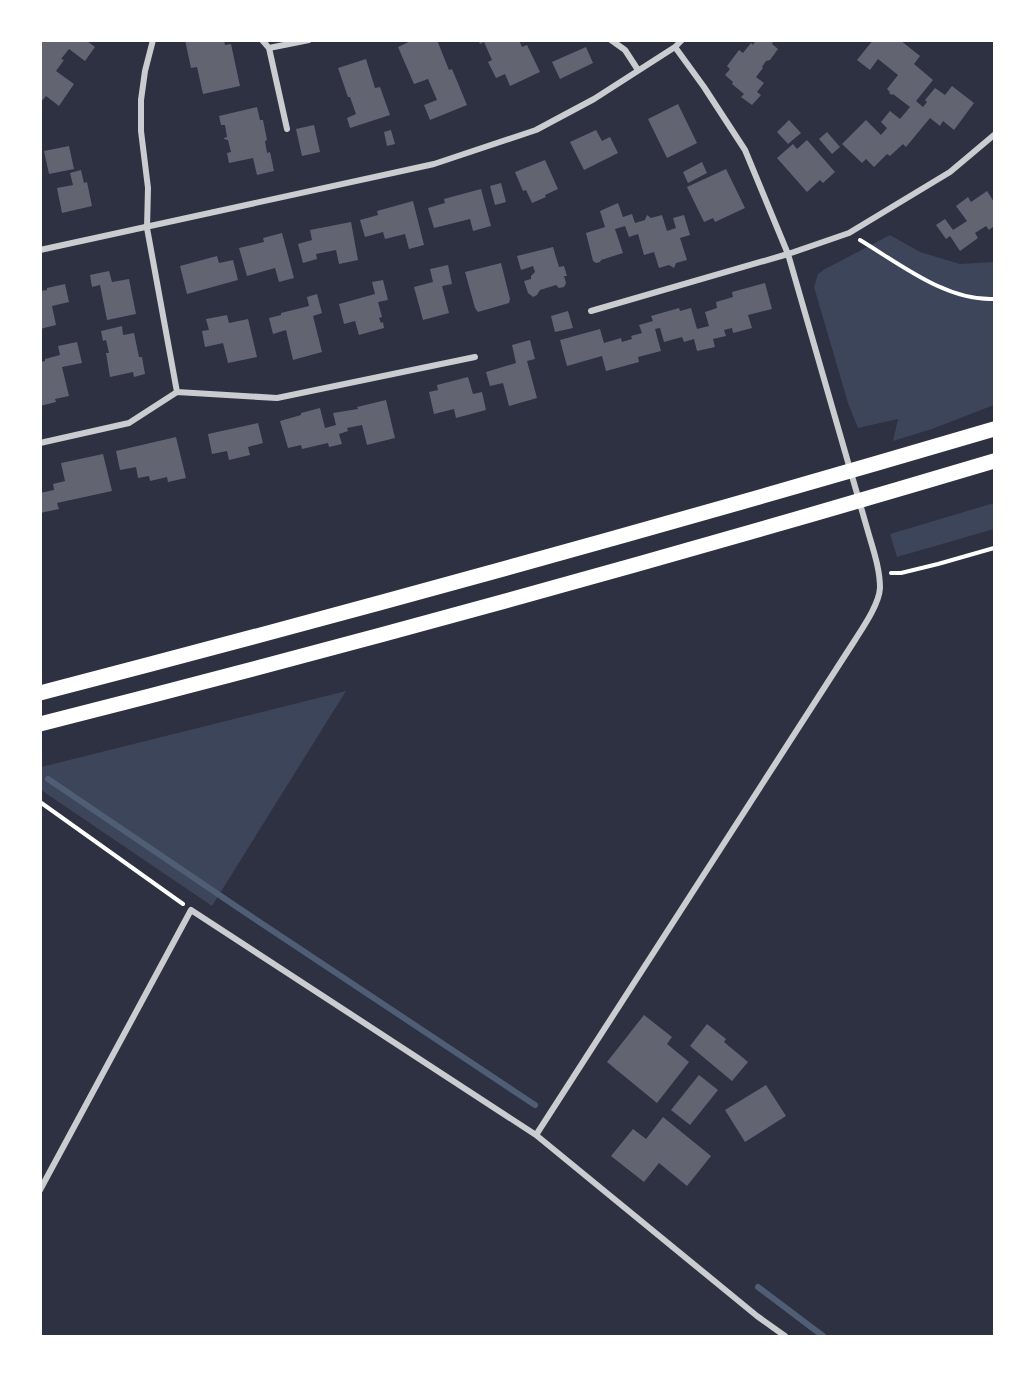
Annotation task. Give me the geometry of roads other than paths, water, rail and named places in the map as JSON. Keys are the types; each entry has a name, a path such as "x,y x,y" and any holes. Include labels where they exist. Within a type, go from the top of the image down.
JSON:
{"highway":[{"path":"40,693 490,573 840,475 994,429"},
{"path":"40,724 428,622 994,461"}],"street":[{"path":"153,40 141,100 141,131 148,188 147,228 177,392"},
{"path":"261,40 269,48 287,129"},
{"path":"269,48 309,40"},
{"path":"611,40 625,50 638,70"},
{"path":"40,250 434,164 536,130 594,99 675,47 682,40"},
{"path":"536,1135 868,620 880,590 869,535 788,254 745,150 675,47"},
{"path":"591,311 788,254 849,233 950,172 994,135"},
{"path":"40,442 129,423 177,392 277,398 475,357"},
{"path":"40,1190 191,910 536,1135 784,1336"}],"waterway":[{"path":"48,779 535,1105"},
{"path":"758,1287 823,1336"}]}
